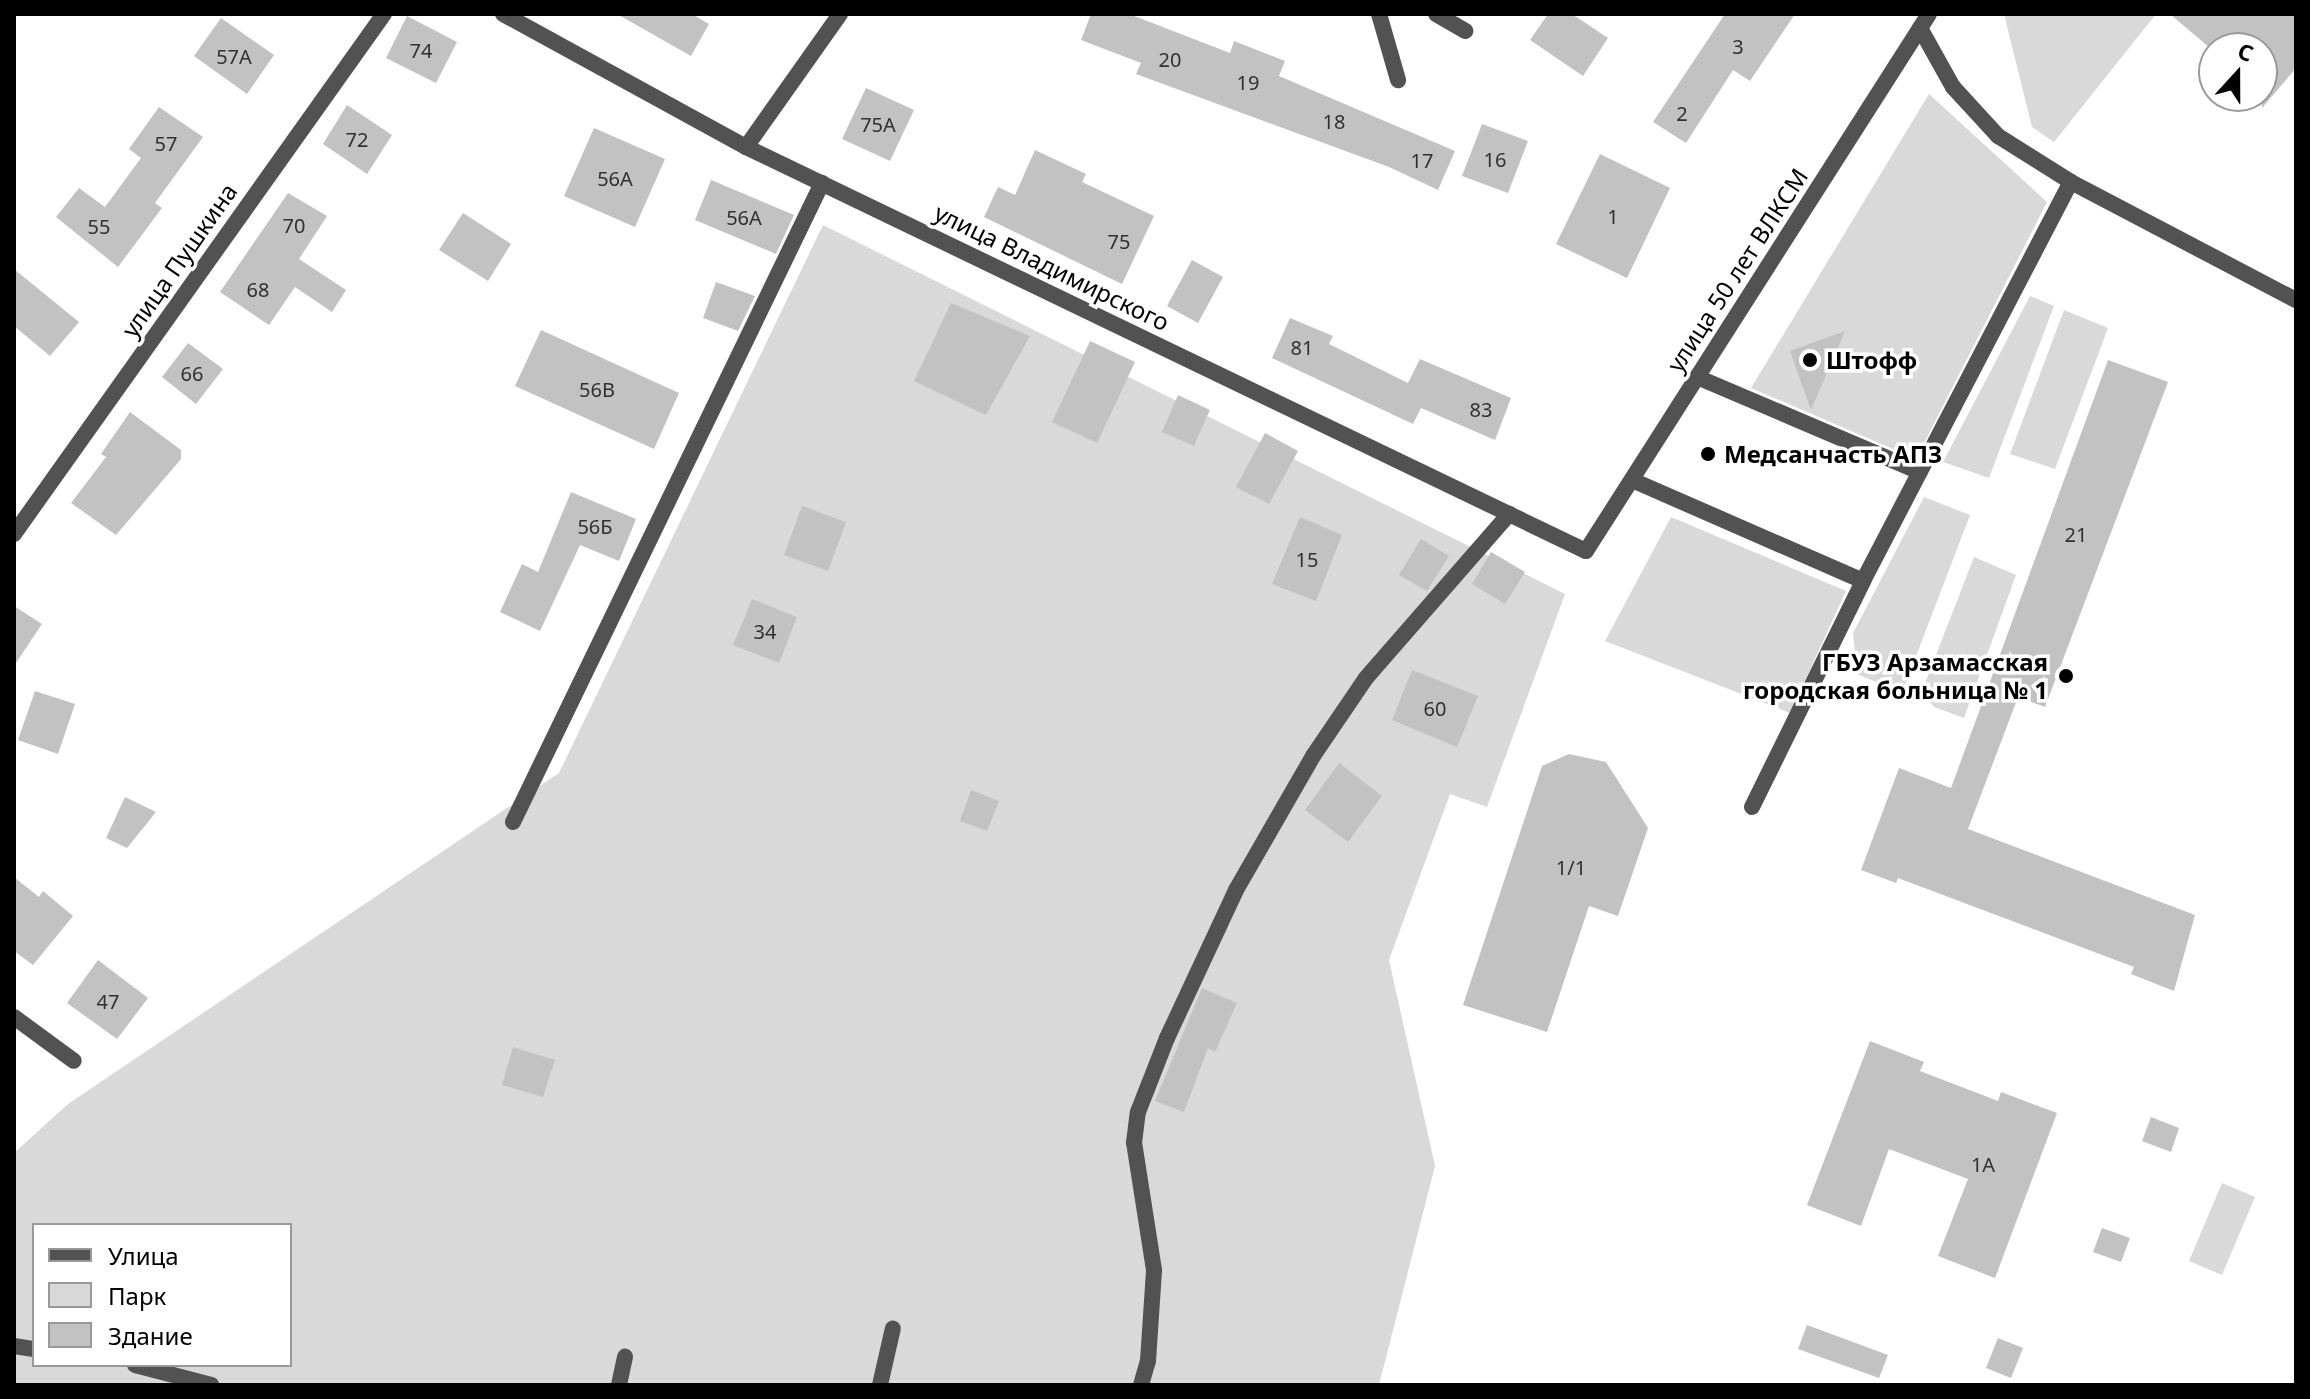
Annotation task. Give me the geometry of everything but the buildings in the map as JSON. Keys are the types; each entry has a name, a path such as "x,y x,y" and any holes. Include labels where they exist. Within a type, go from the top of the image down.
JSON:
{"street":[{"name":"улица Пушкина","path":"14,534 384,14"},
{"name":"улица Владимирского","path":"503,14 746,147 1586,551"},
{"path":"746,147 840,14"},
{"path":"1379,14 1398,80"},
{"path":"1436,14 1465,31"},
{"path":"1924,21 1953,87 1998,136 2071,182 2296,300"},
{"name":"улица 50 лет ВЛКСМ","path":"1586,551 1924,21"},
{"path":"1752,807 1863,581 2071,182"},
{"path":"513,822 822,183"},
{"path":"1697,377 1920,472"},
{"path":"1632,480 1863,581"},
{"path":"1141,1385 1148,1361 1154,1270 1134,1143 1138,1112 1167,1038 1236,890 1313,756 1366,678 1509,514"},
{"path":"14,1017 74,1061"},
{"path":"880,1385 893,1328"},
{"path":"619,1385 625,1357"},
{"path":"143,1367 211,1385"}],"green space":[{"path":"2004,14 2156,14 2054,142 2032,127"},
{"path":"1929,94 2047,202 1916,459 1751,388"},
{"path":"823,225 1565,594 1487,807 1450,794 1389,960 1435,1166 1379,1385 14,1385 14,1153 68,1104 559,773"},
{"path":"2030,296 2054,306 1989,478 1943,462"},
{"path":"2064,310 2108,328 2055,469 2010,454"},
{"path":"1924,497 1970,515 1902,693 1857,674 1853,633"},
{"path":"1671,517 1846,591 1790,713 1605,641"},
{"path":"1974,557 2016,575 1964,718 1934,707 1922,691"},
{"path":"2222,1183 2255,1197 2222,1275 2189,1261"}],"place":[{"name":"Штофф","path":"1810,360"},
{"name":"Медсанчасть АПЗ","path":"1708,454"},
{"name":"ГБУЗ Арзамасская городская больница № 1","path":"2066,676"}]}
